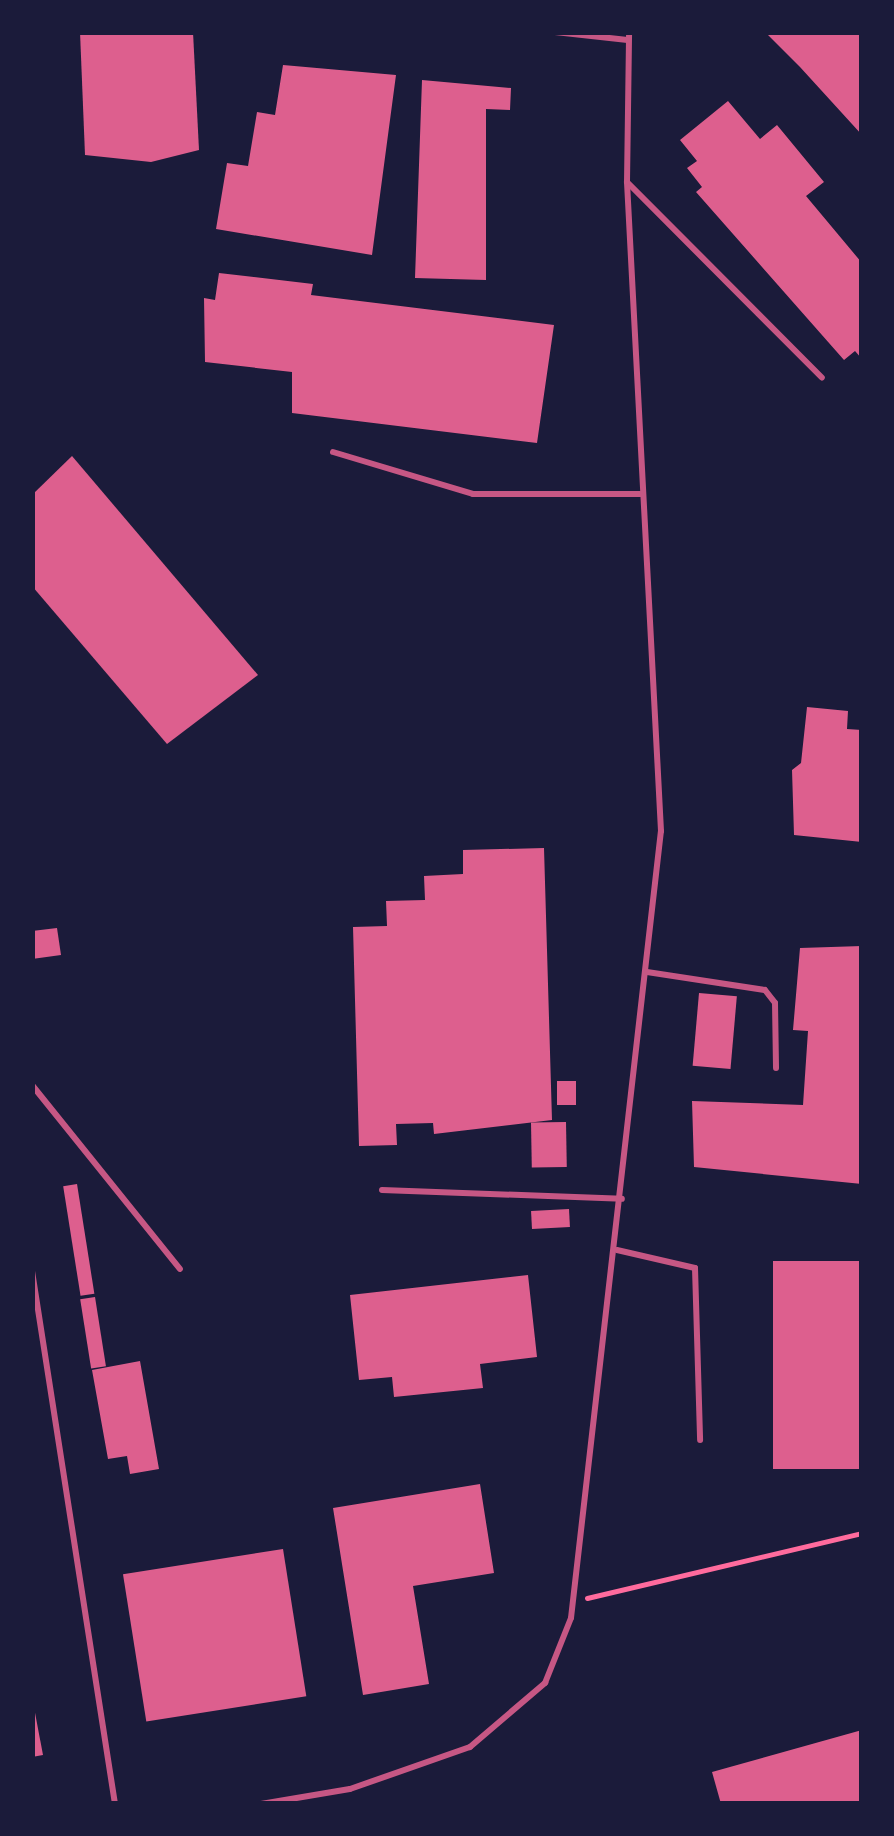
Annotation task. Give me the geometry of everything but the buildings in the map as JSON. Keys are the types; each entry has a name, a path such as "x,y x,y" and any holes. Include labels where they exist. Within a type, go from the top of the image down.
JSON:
{"lane":[{"path":"261,1804 350,1789 470,1747 545,1683 574,1602 617,1250 661,831 627,182 629,36 555,32"},
{"path":"627,182 822,378"},
{"path":"334,452 473,494 643,494"},
{"path":"647,972 765,990 775,1003 776,1068"},
{"path":"32,1086 180,1269"},
{"path":"382,1190 622,1199"},
{"path":"617,1250 695,1268 700,1440"},
{"path":"32,1271 115,1804"}],"path":[{"path":"574,1602 862,1532"}]}
